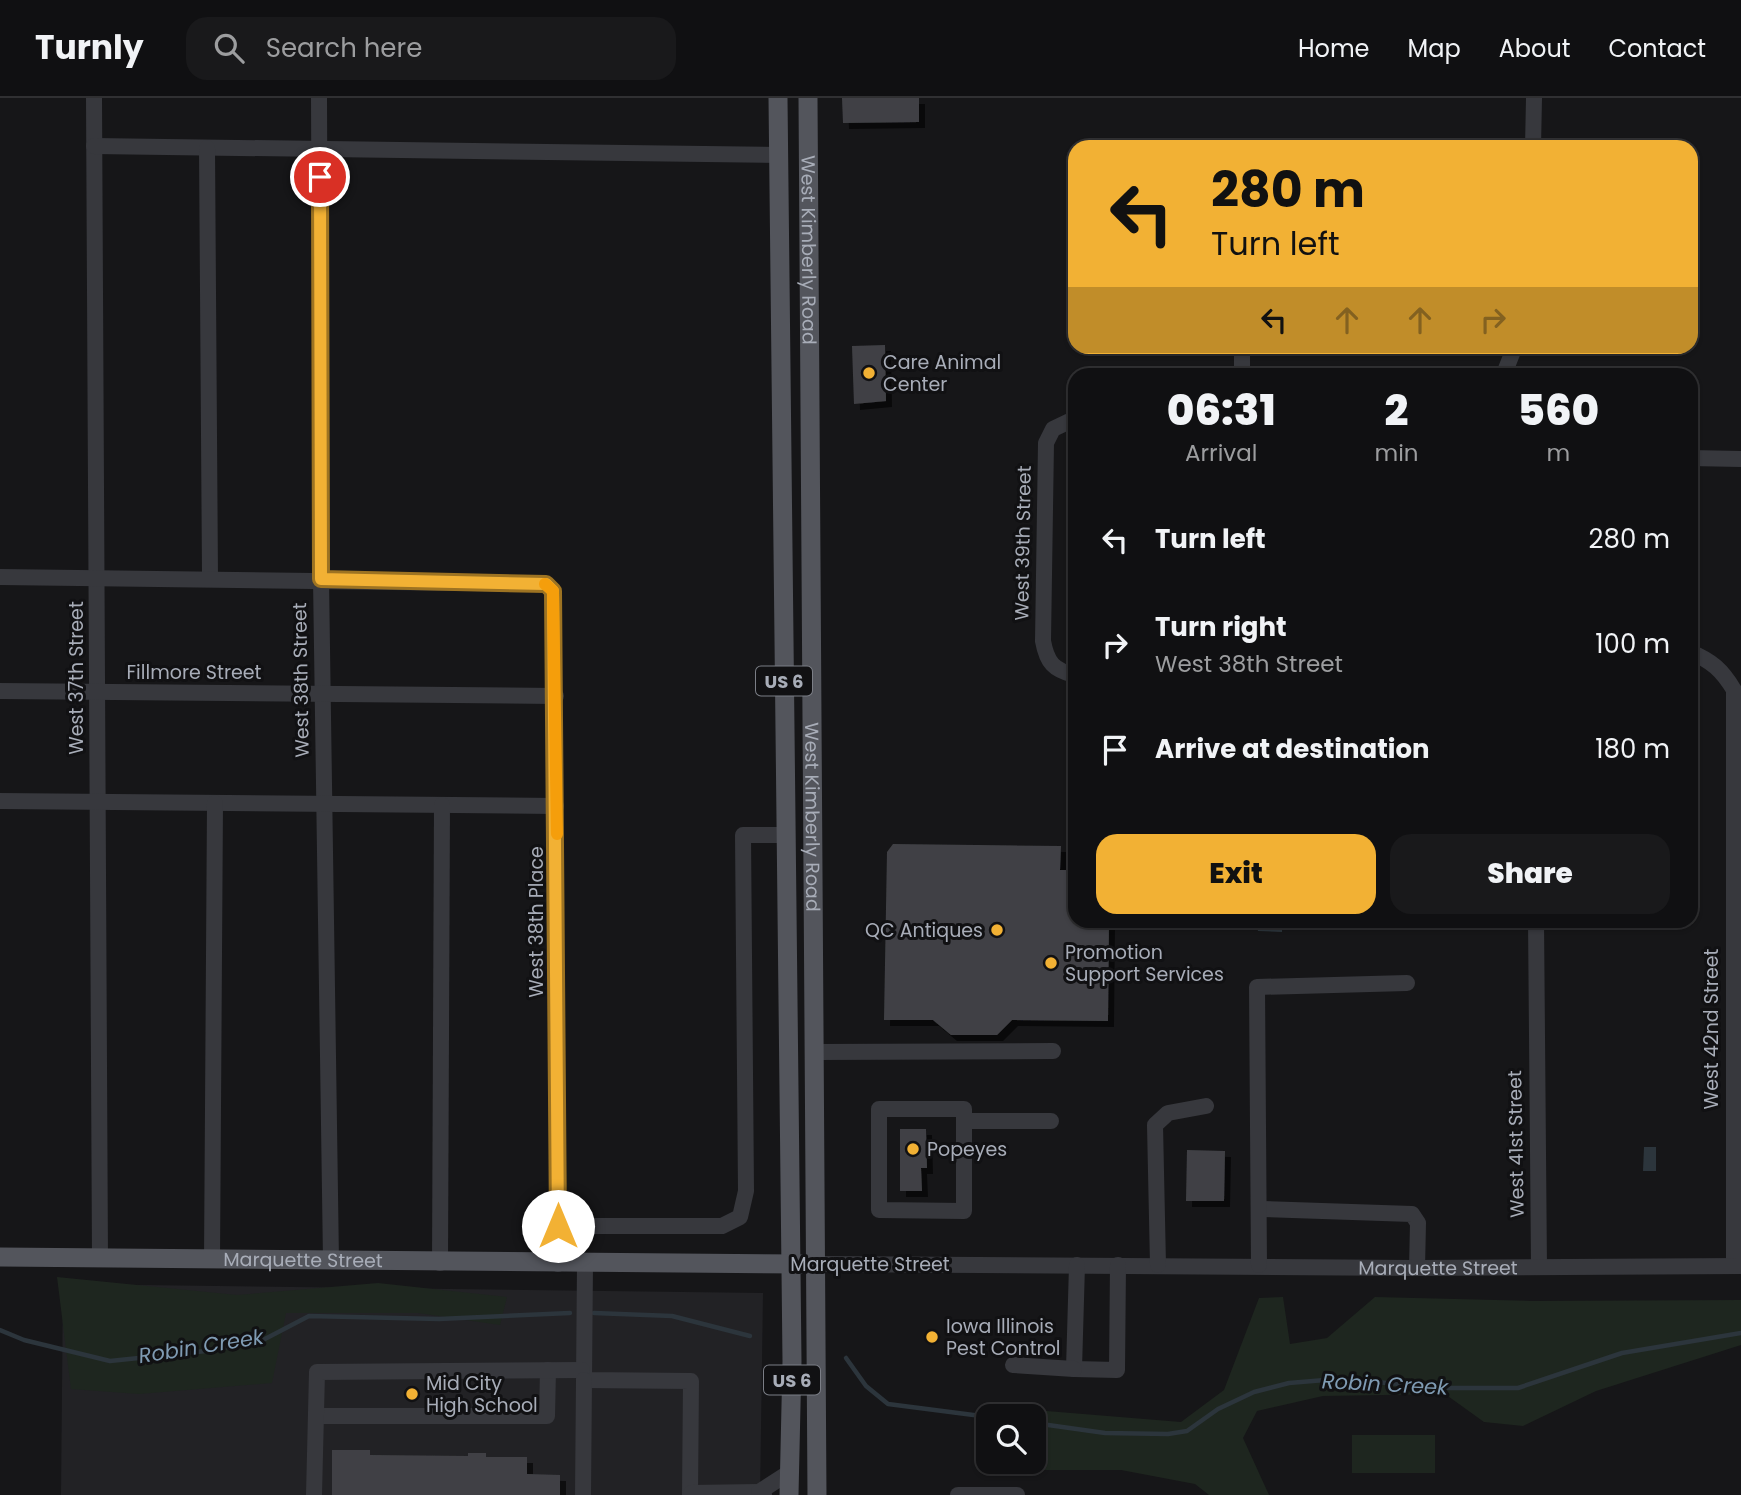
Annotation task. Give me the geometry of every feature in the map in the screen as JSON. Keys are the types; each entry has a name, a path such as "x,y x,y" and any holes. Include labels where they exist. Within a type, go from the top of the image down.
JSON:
{"main road":[{"name":"West Kimberly Road","path":"778,98 791,1264 789,1495"},
{"name":"West Kimberly Road","path":"808,98 817,1495"},
{"name":"Marquette Street","path":"0,1257 440,1263 817,1264"}],"street":[{"name":"West 37th Street","path":"94,98 100,1259"},
{"name":"West 38th Street","path":"319,98 322,694 331,1261"},
{"path":"1534,98 1534,140"},
{"path":"94,146 779,155"},
{"path":"206,148 210,577"},
{"name":"West 39th Street","path":"1068,422 1053,429 1046,443 1043,642 1046,660 1058,671 1068,674"},
{"path":"1698,458 1741,459"},
{"path":"0,576 321,579"},
{"name":"West 38th Place","path":"321,579 546,584 553,591 556,696 558,1264"},
{"name":"West 42nd Street","path":"1698,656 1712,662 1724,673 1734,690 1738,1266"},
{"name":"Fillmore Street","path":"0,691 556,696"},
{"path":"0,800 556,806"},
{"path":"212,1260 215,803"},
{"path":"440,1263 442,805"},
{"name":"West Kimberly Road","path":"558,1226 722,1226 740,1217 746,1191 743,835 786,835"},
{"name":"West 41st Street","path":"1536,928 1539,1267"},
{"path":"1259,1265 1261,1209 1257,986 1408,983"},
{"path":"816,1052 1053,1051"},
{"path":"1158,1265 1156,1125 1168,1114 1206,1106"},
{"path":"879,1109 964,1109 964,1121 964,1211 879,1210 879,1109"},
{"path":"964,1121 1051,1121"},
{"path":"1261,1209 1412,1214 1418,1223 1417,1268"},
{"path":"583,1495 584,1264"},
{"name":"Marquette Street","path":"817,1264 1417,1268 1738,1266"},
{"path":"1074,1369 1077,1265"},
{"path":"1013,1365 1116,1370 1118,1265"},
{"path":"316,1416 547,1416 548,1370"},
{"path":"314,1495 317,1372 548,1370 583,1375 691,1381 690,1494 761,1493 790,1472"},
{"path":"958,1495 1017,1495"}],"shaded area":[{"path":"1257,928 1282,928 1282,932 1258,931"},
{"path":"1644,1147 1656,1147 1656,1171 1643,1171"},
{"path":"57,1277 237,1295 378,1283 507,1297 500,1325 418,1313 286,1313 272,1383 139,1394 71,1389"},
{"name":"Mid City High School","path":"63,1284 763,1293 760,1495 61,1495"},
{"path":"1283,1297 1290,1344 1327,1338 1375,1297 1531,1301 1741,1300 1741,1345 1596,1391 1523,1426 1484,1422 1445,1394 1323,1396 1257,1411 1243,1438 1269,1495 1209,1495 1195,1484 1121,1470 1046,1470 1046,1411 1181,1422 1224,1390 1259,1298"},
{"path":"1352,1435 1435,1435 1435,1473 1352,1473"}],"building":[{"path":"842,98 919,98 919,122 843,123"},
{"name":"Care Animal Center","path":"885,345 886,401 854,404 852,346"},
{"path":"893,844 1061,846 1060,870 1068,870 1068,928 1109,928 1108,1021 1012,1020 997,1035 951,1035 933,1020 884,1020 887,852"},
{"name":"Popeyes","path":"900,1129 926,1129 927,1168 921,1168 922,1191 900,1191"},
{"path":"1187,1150 1225,1151 1224,1201 1186,1201"},
{"path":"332,1450 370,1450 370,1455 468,1456 468,1453 486,1453 486,1457 527,1457 527,1474 560,1475 560,1495 332,1495"}],"waterway":[{"name":"Robin Creek","path":"0,1330 24,1340 110,1361 206,1351 263,1340 309,1316 439,1319 570,1313"},
{"name":"Robin Creek","path":"594,1313 672,1316 750,1336"},
{"name":"Robin Creek","path":"1046,1425 1105,1433 1168,1434 1187,1431 1218,1409 1254,1392 1289,1383 1337,1379 1450,1388 1518,1388 1622,1353 1741,1333"},
{"name":"Robin Creek","path":"846,1358 866,1386 888,1404 976,1415"}],"slow traffic":[{"path":"545,584 553,591 557,834"}],"place":[{"name":"Care Animal Center","path":"869,373"},
{"name":"QC Antiques","path":"997,930"},
{"name":"Promotion Support Services","path":"1051,963"},
{"name":"Popeyes","path":"913,1149"},
{"name":"Iowa Illinois Pest Control","path":"932,1337"},
{"name":"Mid City High School","path":"412,1394"}],"route":[{"path":"320,177 321,579 546,584 553,591 556,696 558,1226"}]}
